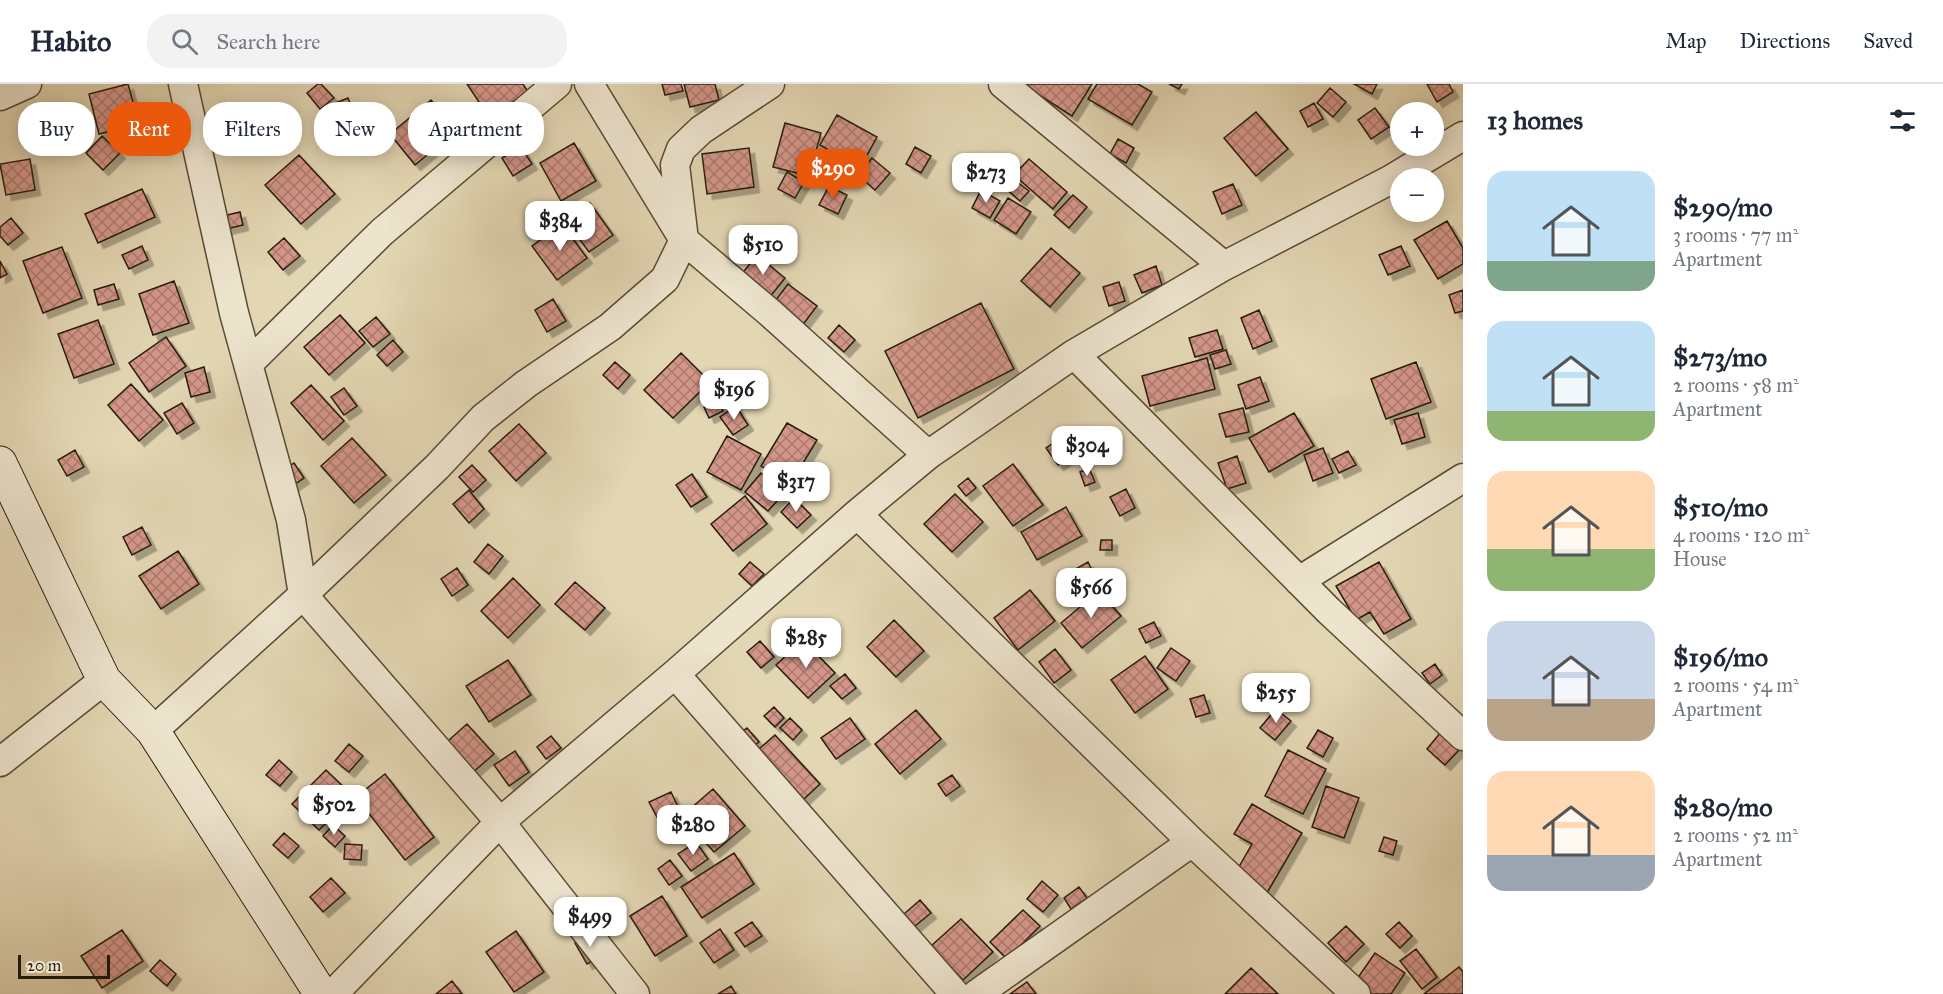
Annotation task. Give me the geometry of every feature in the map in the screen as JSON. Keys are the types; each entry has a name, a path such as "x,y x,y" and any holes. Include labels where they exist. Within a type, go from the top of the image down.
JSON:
{"street":[{"path":"0,96 27,84"},
{"path":"183,84 234,313 291,520 303,595 500,822 635,994"},
{"path":"248,364 382,231 557,84"},
{"path":"589,84 684,240 769,312 928,455"},
{"path":"153,731 303,595 437,467 483,418 526,384 610,327 665,279 684,240 675,165 681,148 701,130 770,84"},
{"path":"1003,84 1224,266"},
{"path":"333,994 500,822 928,455 1074,354 1224,266 1390,180 1462,137"},
{"path":"1074,354 1329,611 1463,736"},
{"path":"0,463 104,680 153,731 321,994"},
{"path":"1299,581 1463,478"},
{"path":"857,514 1192,842 1356,994"},
{"path":"675,674 955,994"},
{"path":"0,762 104,680"},
{"path":"977,994 1192,842"}],"building":[{"path":"128,84 133,102 107,102 107,132 99,134 95,118 95,102 91,102 89,94"},
{"path":"321,84 334,98 329,102 314,102 307,93"},
{"path":"467,84 523,84 528,92 512,102 479,102"},
{"path":"662,84 681,84 683,91 665,95"},
{"path":"684,84 715,84 719,100 690,107"},
{"path":"1026,84 1092,84 1072,116 1025,86"},
{"path":"1097,84 1138,84 1152,92 1132,125 1088,99"},
{"path":"1169,84 1182,84 1179,89"},
{"path":"1354,84 1377,84 1372,94"},
{"path":"1427,84 1449,84 1453,92 1437,102"},
{"path":"1330,88 1346,102 1333,117 1317,103"},
{"path":"348,98 350,102 338,102"},
{"path":"1314,103 1323,119 1308,127 1300,111"},
{"path":"1375,108 1389,127 1371,139 1358,120"},
{"path":"1256,112 1288,149 1256,176 1224,138"},
{"path":"837,115 877,137 860,168 820,145"},
{"path":"408,119 408,156 426,156 415,165 396,141 396,129"},
{"path":"785,123 821,133 809,176 773,167"},
{"path":"102,136 107,141 107,156 117,156 103,170 89,156 95,156 95,143"},
{"path":"1118,139 1134,148 1126,163 1110,154"},
{"path":"574,143 596,181 561,201 540,163"},
{"path":"915,147 931,156 921,173 906,164"},
{"path":"749,148 754,187 707,194 702,154"},
{"path":"300,156 335,194 301,224 265,185"},
{"path":"527,156 532,164 513,176 502,158"},
{"path":"872,158 890,173 875,190 858,175"},
{"path":"30,159 35,190 6,195 0,164"},
{"path":"1029,159 1067,192 1053,209 1014,175"},
{"path":"787,172 804,182 795,198 778,189"},
{"path":"1012,178 1029,191 1020,201 1004,187"},
{"path":"1233,184 1242,205 1222,214 1213,192"},
{"path":"829,186 847,195 838,214 819,205"},
{"path":"142,189 155,217 98,243 85,214"},
{"path":"981,190 1000,201 990,218 972,208"},
{"path":"1073,195 1087,207 1069,228 1054,215"},
{"path":"1008,198 1031,212 1016,234 994,220"},
{"path":"590,203 613,235 589,252 566,221"},
{"path":"240,212 243,225 226,229 223,216"},
{"path":"11,218 23,233 8,245 0,236 0,227"},
{"path":"1447,221 1463,248 1463,264 1438,279 1414,240"},
{"path":"562,224 587,258 557,280 532,246"},
{"path":"284,238 300,256 283,270 268,252"},
{"path":"142,246 148,260 129,269 122,255"},
{"path":"1401,246 1410,266 1388,275 1379,255"},
{"path":"62,247 82,298 43,313 23,261"},
{"path":"1051,248 1080,273 1050,307 1021,281"},
{"path":"757,255 785,278 769,298 741,275"},
{"path":"0,261 7,274 0,278"},
{"path":"1156,266 1162,285 1142,293 1134,275"},
{"path":"174,281 189,323 153,335 139,294"},
{"path":"1119,282 1125,301 1109,306 1103,287"},
{"path":"114,284 119,299 98,305 94,290"},
{"path":"788,284 817,306 792,339 763,317"},
{"path":"1463,290 1463,311 1455,313 1449,295"},
{"path":"553,299 566,321 547,332 535,310"},
{"path":"981,303 1014,369 918,418 885,351"},
{"path":"1259,310 1272,341 1253,349 1241,318"},
{"path":"340,315 365,343 329,375 304,347"},
{"path":"376,317 390,334 373,347 359,331"},
{"path":"98,320 114,364 74,378 58,334"},
{"path":"839,325 855,340 844,352 828,338"},
{"path":"1217,330 1223,349 1195,357 1189,338"},
{"path":"166,337 186,366 149,392 129,363"},
{"path":"393,340 403,352 387,366 377,355"},
{"path":"1226,350 1231,364 1215,369 1210,355"},
{"path":"681,353 710,382 673,418 644,390"},
{"path":"1207,358 1215,389 1150,406 1142,376"},
{"path":"615,362 630,375 618,389 603,375"},
{"path":"1416,362 1431,402 1386,419 1371,379"},
{"path":"204,367 210,392 191,397 185,373"},
{"path":"1260,377 1269,401 1246,409 1238,385"},
{"path":"131,384 163,420 139,441 108,405"},
{"path":"311,385 344,421 323,440 291,403"},
{"path":"344,388 357,406 344,415 331,397"},
{"path":"717,399 723,411 709,418 704,407"},
{"path":"182,403 194,423 177,434 164,413"},
{"path":"736,406 748,425 733,435 720,417"},
{"path":"1243,408 1249,432 1226,437 1219,414"},
{"path":"1294,413 1314,446 1269,472 1249,438"},
{"path":"1418,413 1425,437 1402,444 1394,420"},
{"path":"787,423 817,440 791,483 761,466"},
{"path":"519,424 546,453 516,481 489,451"},
{"path":"1067,434 1079,451 1058,465 1046,448"},
{"path":"727,436 761,454 741,490 707,472"},
{"path":"352,438 386,475 354,503 321,466"},
{"path":"1323,448 1333,473 1313,481 1304,455"},
{"path":"75,450 84,467 67,476 58,460"},
{"path":"1348,451 1356,465 1339,473 1332,459"},
{"path":"1237,456 1246,483 1227,489 1218,463"},
{"path":"294,463 304,478 288,489 278,474"},
{"path":"1013,464 1043,505 1013,526 983,486"},
{"path":"472,465 486,480 473,492 459,477"},
{"path":"1089,468 1095,482 1085,486 1080,472"},
{"path":"761,473 785,492 768,511 745,492"},
{"path":"692,474 707,497 691,507 676,485"},
{"path":"968,478 976,488 966,496 958,486"},
{"path":"1126,489 1135,508 1120,516 1110,497"},
{"path":"469,490 484,509 469,523 453,504"},
{"path":"955,494 983,522 952,552 924,524"},
{"path":"745,496 767,524 733,551 711,524"},
{"path":"794,498 811,515 797,528 781,512"},
{"path":"1066,507 1082,536 1037,560 1021,532"},
{"path":"142,527 151,545 132,555 123,537"},
{"path":"1101,540 1112,540 1112,550 1100,550"},
{"path":"488,544 503,556 489,574 474,562"},
{"path":"178,551 199,584 161,609 139,576"},
{"path":"750,562 764,574 752,586 739,574"},
{"path":"1088,562 1095,576 1080,585 1072,571"},
{"path":"1379,562 1411,619 1384,634 1370,612 1356,620 1336,586"},
{"path":"457,568 468,585 452,596 441,579"},
{"path":"513,578 540,605 508,638 481,611"},
{"path":"575,582 605,608 585,630 555,604"},
{"path":"1030,590 1055,621 1018,650 994,618"},
{"path":"1099,591 1121,616 1082,648 1061,623"},
{"path":"894,620 924,651 896,677 867,647"},
{"path":"1154,622 1161,636 1146,643 1139,629"},
{"path":"803,640 835,673 808,698 776,665"},
{"path":"760,641 774,657 761,668 747,652"},
{"path":"1171,648 1190,661 1176,681 1157,668"},
{"path":"1055,649 1071,670 1054,683 1039,662"},
{"path":"1145,656 1168,689 1135,713 1111,680"},
{"path":"508,660 531,695 489,722 466,686"},
{"path":"1435,664 1442,675 1430,684 1422,673"},
{"path":"845,674 856,688 842,699 830,686"},
{"path":"1204,695 1210,713 1196,717 1190,699"},
{"path":"774,707 784,718 775,727 764,716"},
{"path":"1276,709 1291,721 1275,740 1260,728"},
{"path":"916,710 941,739 900,774 875,744"},
{"path":"790,718 802,730 793,740 780,728"},
{"path":"850,718 865,739 836,759 821,738"},
{"path":"467,724 494,754 457,786 431,756"},
{"path":"747,728 759,742 744,754 732,739"},
{"path":"1318,730 1333,738 1323,757 1307,748"},
{"path":"1441,732 1460,749 1445,765 1427,749"},
{"path":"775,735 820,784 789,813 743,763"},
{"path":"551,736 561,748 546,759 537,747"},
{"path":"349,744 363,756 349,772 335,761"},
{"path":"1288,750 1326,769 1303,814 1265,796"},
{"path":"515,751 529,772 509,786 494,765"},
{"path":"279,760 292,772 280,786 266,775"},
{"path":"326,770 353,796 319,830 292,804"},
{"path":"385,774 434,837 405,860 356,797"},
{"path":"952,775 960,786 946,796 938,784"},
{"path":"1326,786 1359,798 1344,838 1312,827"},
{"path":"713,789 745,826 714,852 682,816"},
{"path":"671,792 680,811 659,821 649,802"},
{"path":"1252,804 1302,833 1264,898 1232,879 1252,844 1234,834"},
{"path":"333,825 345,836 335,847 323,836"},
{"path":"284,833 299,846 288,858 273,845"},
{"path":"1384,837 1397,841 1393,855 1379,851"},
{"path":"696,842 708,859 691,871 678,854"},
{"path":"345,844 362,845 361,860 344,859"},
{"path":"734,853 754,884 702,918 681,887"},
{"path":"670,860 682,876 669,885 658,869"},
{"path":"331,878 345,893 323,912 310,897"},
{"path":"1042,881 1058,895 1043,912 1027,899"},
{"path":"1079,887 1087,898 1071,909 1064,898"},
{"path":"662,896 687,936 655,956 630,916"},
{"path":"920,900 931,913 915,926 904,914"},
{"path":"1023,910 1040,926 1007,959 990,942"},
{"path":"961,919 993,952 963,980 931,946"},
{"path":"752,922 762,936 745,947 735,933"},
{"path":"1399,922 1412,936 1400,948 1386,934"},
{"path":"1346,926 1364,944 1346,962 1328,943"},
{"path":"720,929 734,950 714,963 700,943"},
{"path":"122,930 143,961 102,988 81,956"},
{"path":"516,931 544,972 514,992 486,952"},
{"path":"593,933 604,954 587,964 575,943"},
{"path":"1416,949 1437,977 1422,989 1400,961"},
{"path":"1375,953 1405,973 1391,994 1357,994 1350,989"},
{"path":"160,960 176,974 167,986 150,971"},
{"path":"1459,967 1463,972 1463,994 1424,994"},
{"path":"1251,968 1278,994 1225,994"},
{"path":"452,981 462,994 436,994"},
{"path":"1027,982 1036,994 1010,994"},
{"path":"731,986 736,994 718,994"}]}
